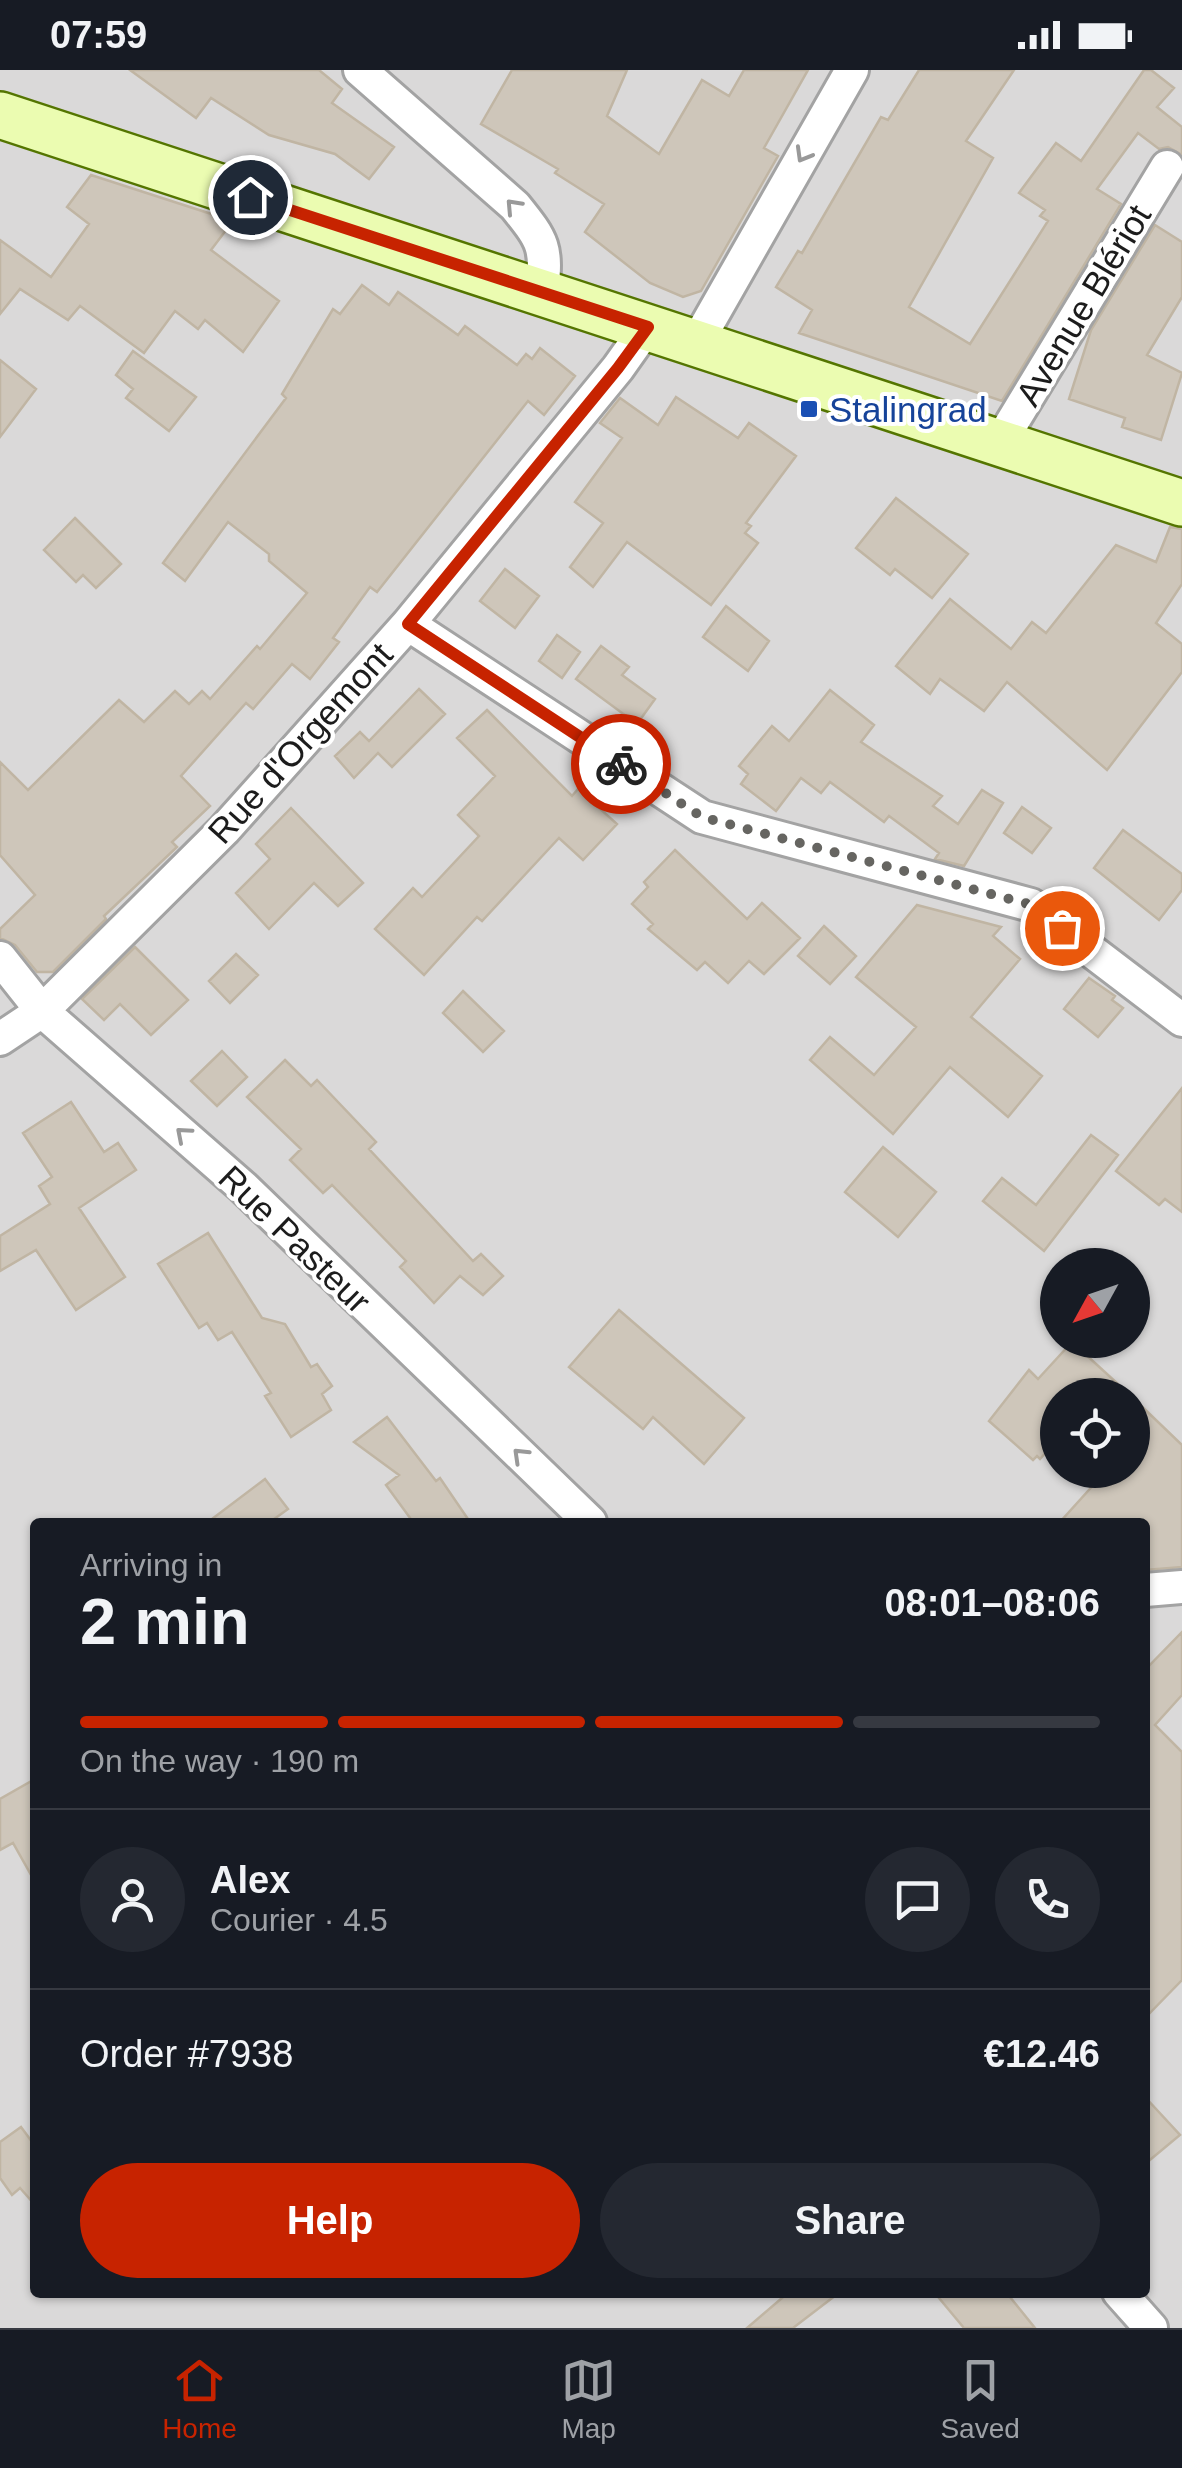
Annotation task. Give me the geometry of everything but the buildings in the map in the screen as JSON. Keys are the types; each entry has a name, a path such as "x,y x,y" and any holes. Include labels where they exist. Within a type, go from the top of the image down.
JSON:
{"main road":[{"path":"0,115 1182,503"}],"street":[{"path":"698,342 852,70"},
{"path":"374,75 482,175 536,232 544,250 542,293"},
{"name":"Avenue Blériot","path":"998,444 1167,167"},
{"name":"Rue d'Orgemont","path":"0,1039 42,1011 224,830 408,624 648,327"},
{"path":"408,624 702,817 1032,905 1182,1020"},
{"name":"Rue Pasteur","path":"0,958 42,1011 244,1187 586,1518"},
{"path":"1150,1590 1182,1587"},
{"path":"1124,2298 1151,2328"}],"shaded area":[{"path":"0,70 1182,70 1182,2328 0,2328"}],"way so far":[{"path":"621,764 702,817 1032,905 1062,928"}],"place":[{"name":"Stalingrad","path":"809,409"}],"route":[{"path":"250,197 648,327 408,624 621,764"}]}
